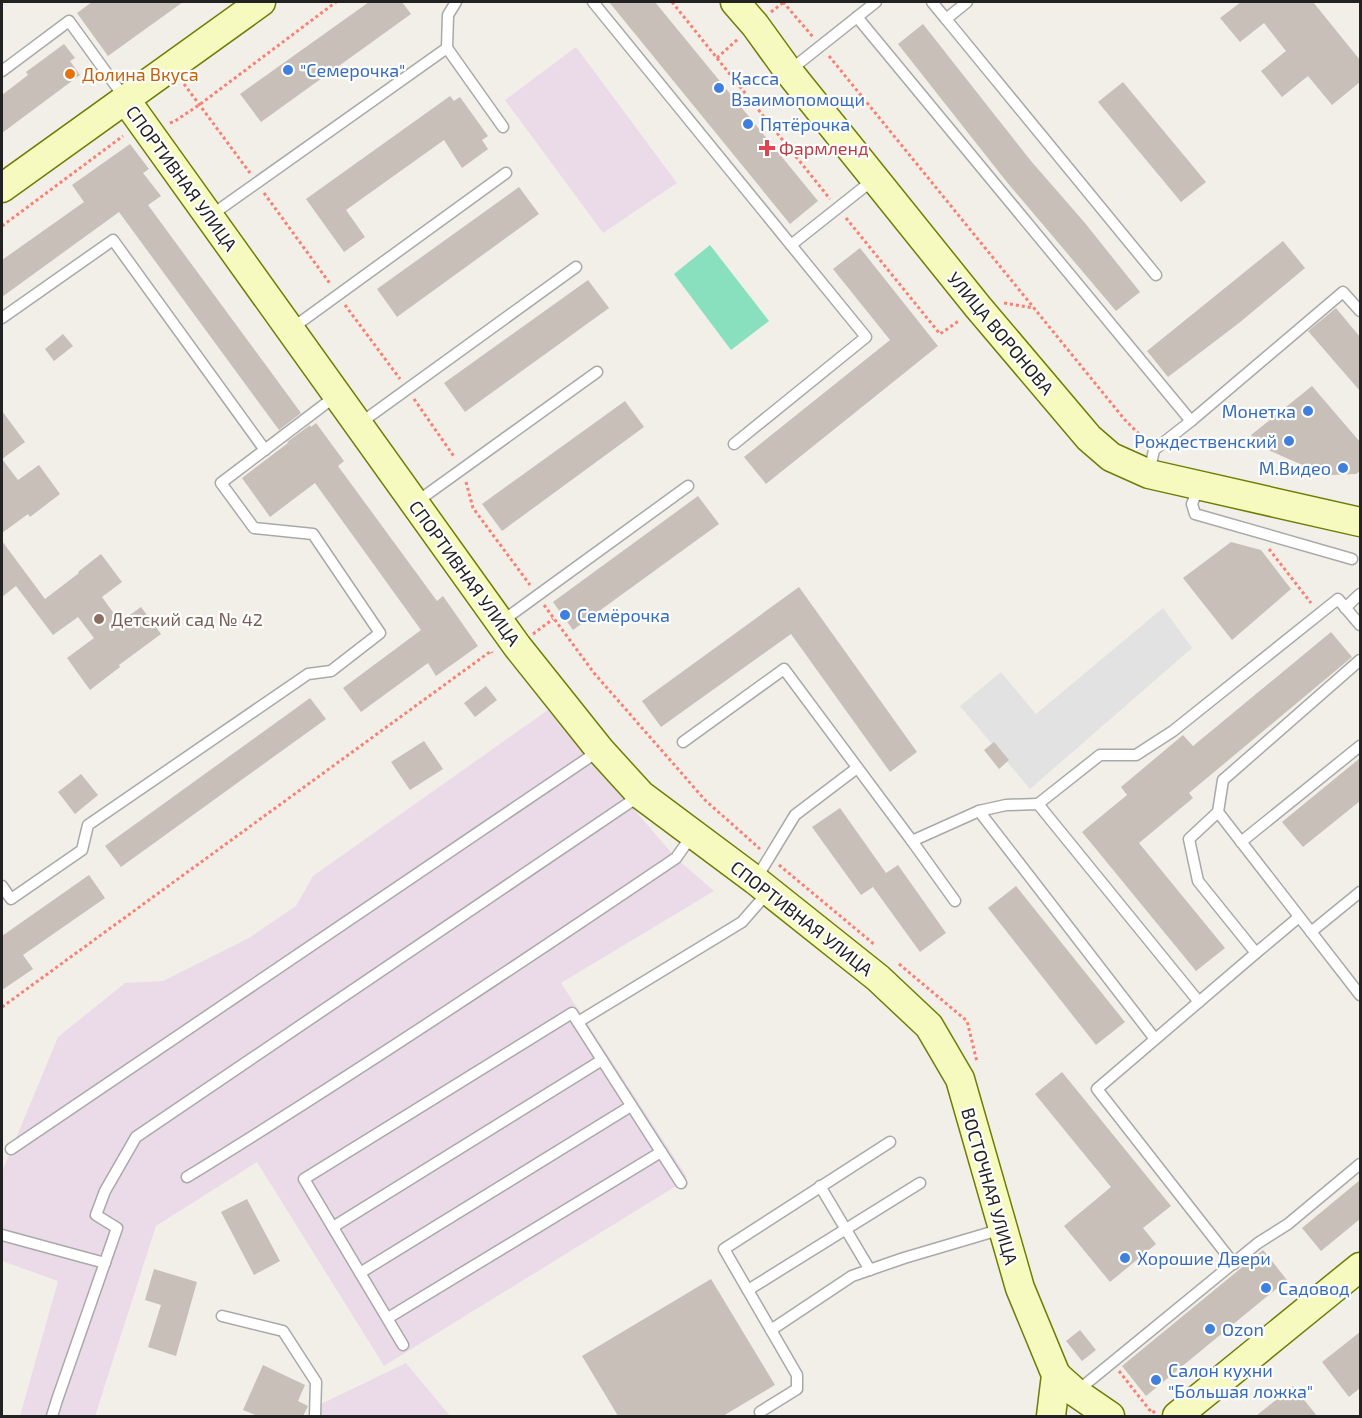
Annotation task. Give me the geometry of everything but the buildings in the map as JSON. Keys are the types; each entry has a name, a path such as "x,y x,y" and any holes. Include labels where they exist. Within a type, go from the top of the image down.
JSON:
{"street":[{"name":"СПОРТИВНАЯ УЛИЦА","path":"2,188 261,2"},
{"name":"УЛИЦА ВОРОНОВА","path":"735,2 978,307 1089,438 1111,457 1152,462 1199,485 1360,522"},
{"name":"СПОРТИВНАЯ УЛИЦА","path":"125,99 518,646 600,750 642,795 693,834 765,876 886,969"},
{"name":"ВОСТОЧНАЯ УЛИЦА","path":"886,969 928,1026 960,1079 1020,1288 1072,1395 1051,1416"},
{"path":"1177,1416 1360,1267"},
{"path":"1072,1395 1110,1416"}],"lane":[{"path":"456,2 448,15 447,48 503,127"},
{"path":"593,2 866,337 734,444"},
{"path":"789,72 876,2"},
{"path":"932,2 1156,275"},
{"path":"946,19 967,2"},
{"path":"857,18 1191,421"},
{"path":"2,71 69,21 125,99"},
{"path":"210,217 447,48"},
{"path":"291,330 506,173"},
{"path":"791,245 874,179"},
{"path":"2,318 113,240 265,450"},
{"path":"358,424 576,267"},
{"path":"1152,462 1191,421 1343,292 1360,311"},
{"path":"415,503 597,372"},
{"path":"2,886 10,899 82,850 88,825 308,674 331,671 380,633 313,534 254,528 221,483 338,395"},
{"path":"1199,485 1192,504 1195,514 1352,559"},
{"path":"501,622 688,486"},
{"path":"1346,608 1360,594"},
{"path":"912,841 979,811 1006,805 1038,804 1100,755 1136,755 1173,731 1338,599 1360,626"},
{"path":"1256,953 1198,881 1189,839 1218,812 1223,780 1360,660"},
{"path":"683,742 784,669 955,901"},
{"path":"1241,842 1360,746"},
{"path":"10,1149 600,750"},
{"path":"578,1022 742,922 795,815 857,768"},
{"path":"52,1416 117,1228 96,1215 105,1191 136,1137 642,795"},
{"path":"1038,804 1198,1002"},
{"path":"979,811 1155,1039"},
{"path":"1218,812 1360,995"},
{"path":"187,1177 286,1116 676,858 693,834"},
{"path":"1311,932 1360,892"},
{"path":"1234,1264 1097,1089 1299,917"},
{"path":"404,1345 304,1179 572,1013 681,1183"},
{"path":"333,1227 602,1060"},
{"path":"360,1273 631,1106"},
{"path":"760,1412 797,1389 797,1375 724,1249 891,1142"},
{"path":"387,1318 661,1152"},
{"path":"1072,1395 1258,1243 1288,1224 1360,1164"},
{"path":"748,1290 920,1183"},
{"path":"820,1186 870,1270"},
{"path":"771,1330 852,1276 1002,1229"},
{"path":"2,1235 105,1263"},
{"path":"222,1316 284,1332 316,1382 315,1416"}],"path":[{"path":"2,226 124,136 175,121 199,105 336,2"},
{"path":"783,2 821,45 1118,411 1152,462"},
{"path":"199,105 463,468 473,508 594,673 705,800 765,876 877,946"},
{"path":"2,1007 491,651 498,661 553,619"},
{"path":"886,969 967,1021 978,1065"}],"shaded area":[{"path":"576,47 677,183 603,233 505,100"},
{"path":"1163,608 1192,648 1030,789 960,706 1001,672 1036,714"},
{"path":"548,710 676,858 714,891 561,983 687,1177 681,1183 384,1366 257,1162 156,1226 95,1416 20,1416 58,1281 2,1261 2,1172 58,1037 125,983 163,981 249,938 296,906 313,876"},
{"path":"406,1363 450,1416 318,1416 319,1405"}],"green space":[{"path":"710,245 769,321 731,350 674,274"}],"place":[{"name":"\"Семерочка\"","path":"288,70"},
{"name":"Долина Вкуса","path":"70,74"},
{"name":"Касса Взаимопомощи","path":"719,88"},
{"name":"Пятёрочка","path":"748,124"},
{"name":"Фармленд","path":"767,148"},
{"name":"Монетка","path":"1308,411"},
{"name":"Рождественский","path":"1289,441"},
{"name":"М.Видео","path":"1343,468"},
{"name":"Семёрочка","path":"565,615"},
{"name":"Детский сад № 42","path":"99,619"},
{"name":"Хорошие Двери","path":"1125,1258"},
{"name":"Садовод","path":"1266,1288"},
{"name":"Ozon","path":"1210,1329"},
{"name":"Салон кухни \"Большая ложка\"","path":"1156,1380"}]}
